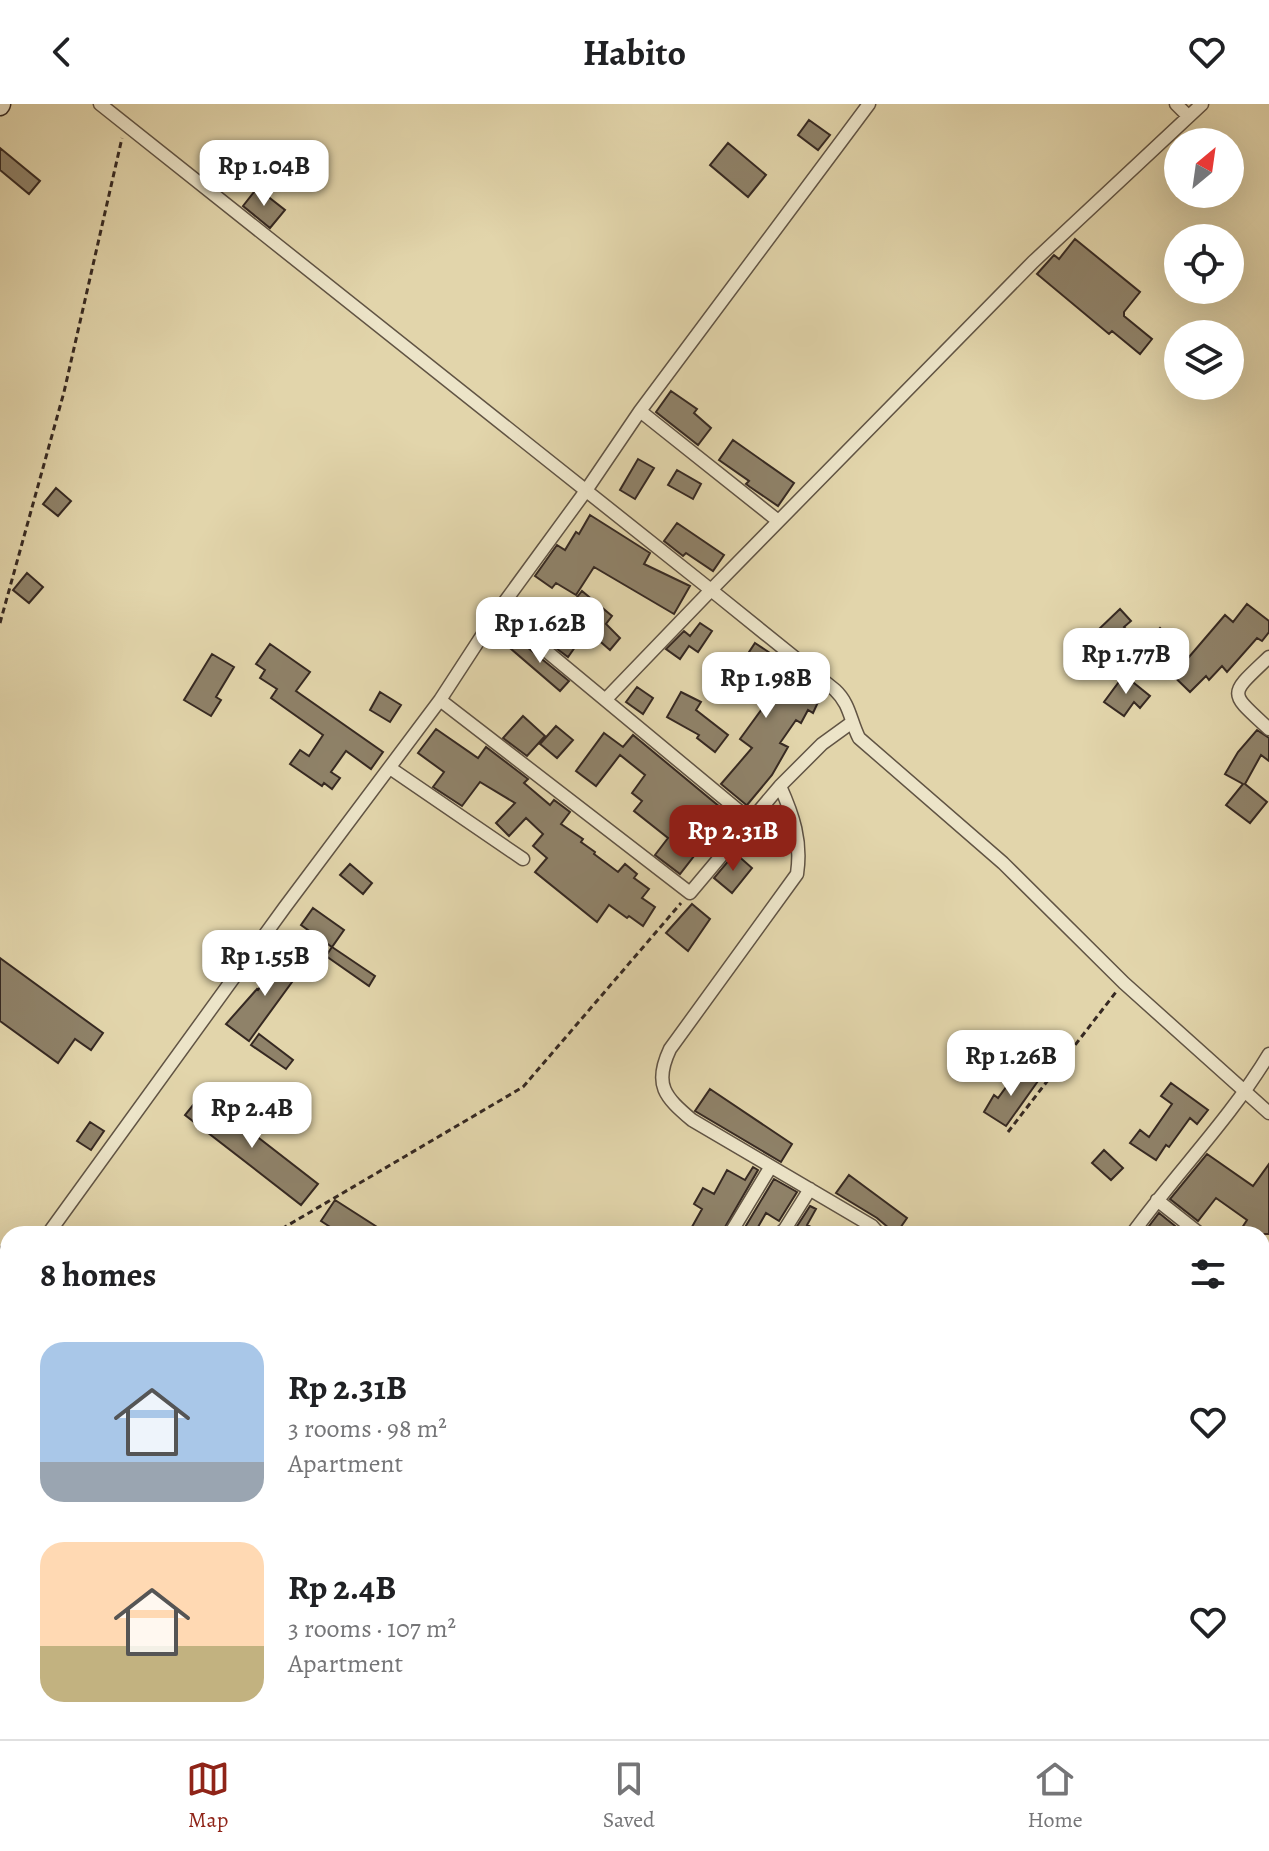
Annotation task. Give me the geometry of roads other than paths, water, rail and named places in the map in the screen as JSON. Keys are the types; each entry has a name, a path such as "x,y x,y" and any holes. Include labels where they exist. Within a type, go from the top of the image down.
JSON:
{"street":[{"path":"100,104 533,446 585,492 846,700 851,723 859,738 1003,863 1124,983 1269,1113"},
{"path":"54,1226 285,907 440,700 498,611 640,411 869,104"},
{"path":"1176,104 1188,116"},
{"path":"606,699 777,520 1033,262 1202,104"},
{"path":"640,411 777,520"},
{"path":"498,611 750,820"},
{"path":"1269,657 1237,693 1238,700 1269,729"},
{"path":"440,700 690,893 780,786 822,744 851,723"},
{"path":"390,768 523,859"},
{"path":"780,786 795,819 799,858 797,874 670,1049 661,1078 664,1091 672,1103 692,1120 872,1226"},
{"path":"1138,1226 1246,1092 1269,1054"},
{"path":"735,1226 770,1168"},
{"path":"787,1226 810,1189"},
{"path":"1157,1200 1190,1226"}]}
